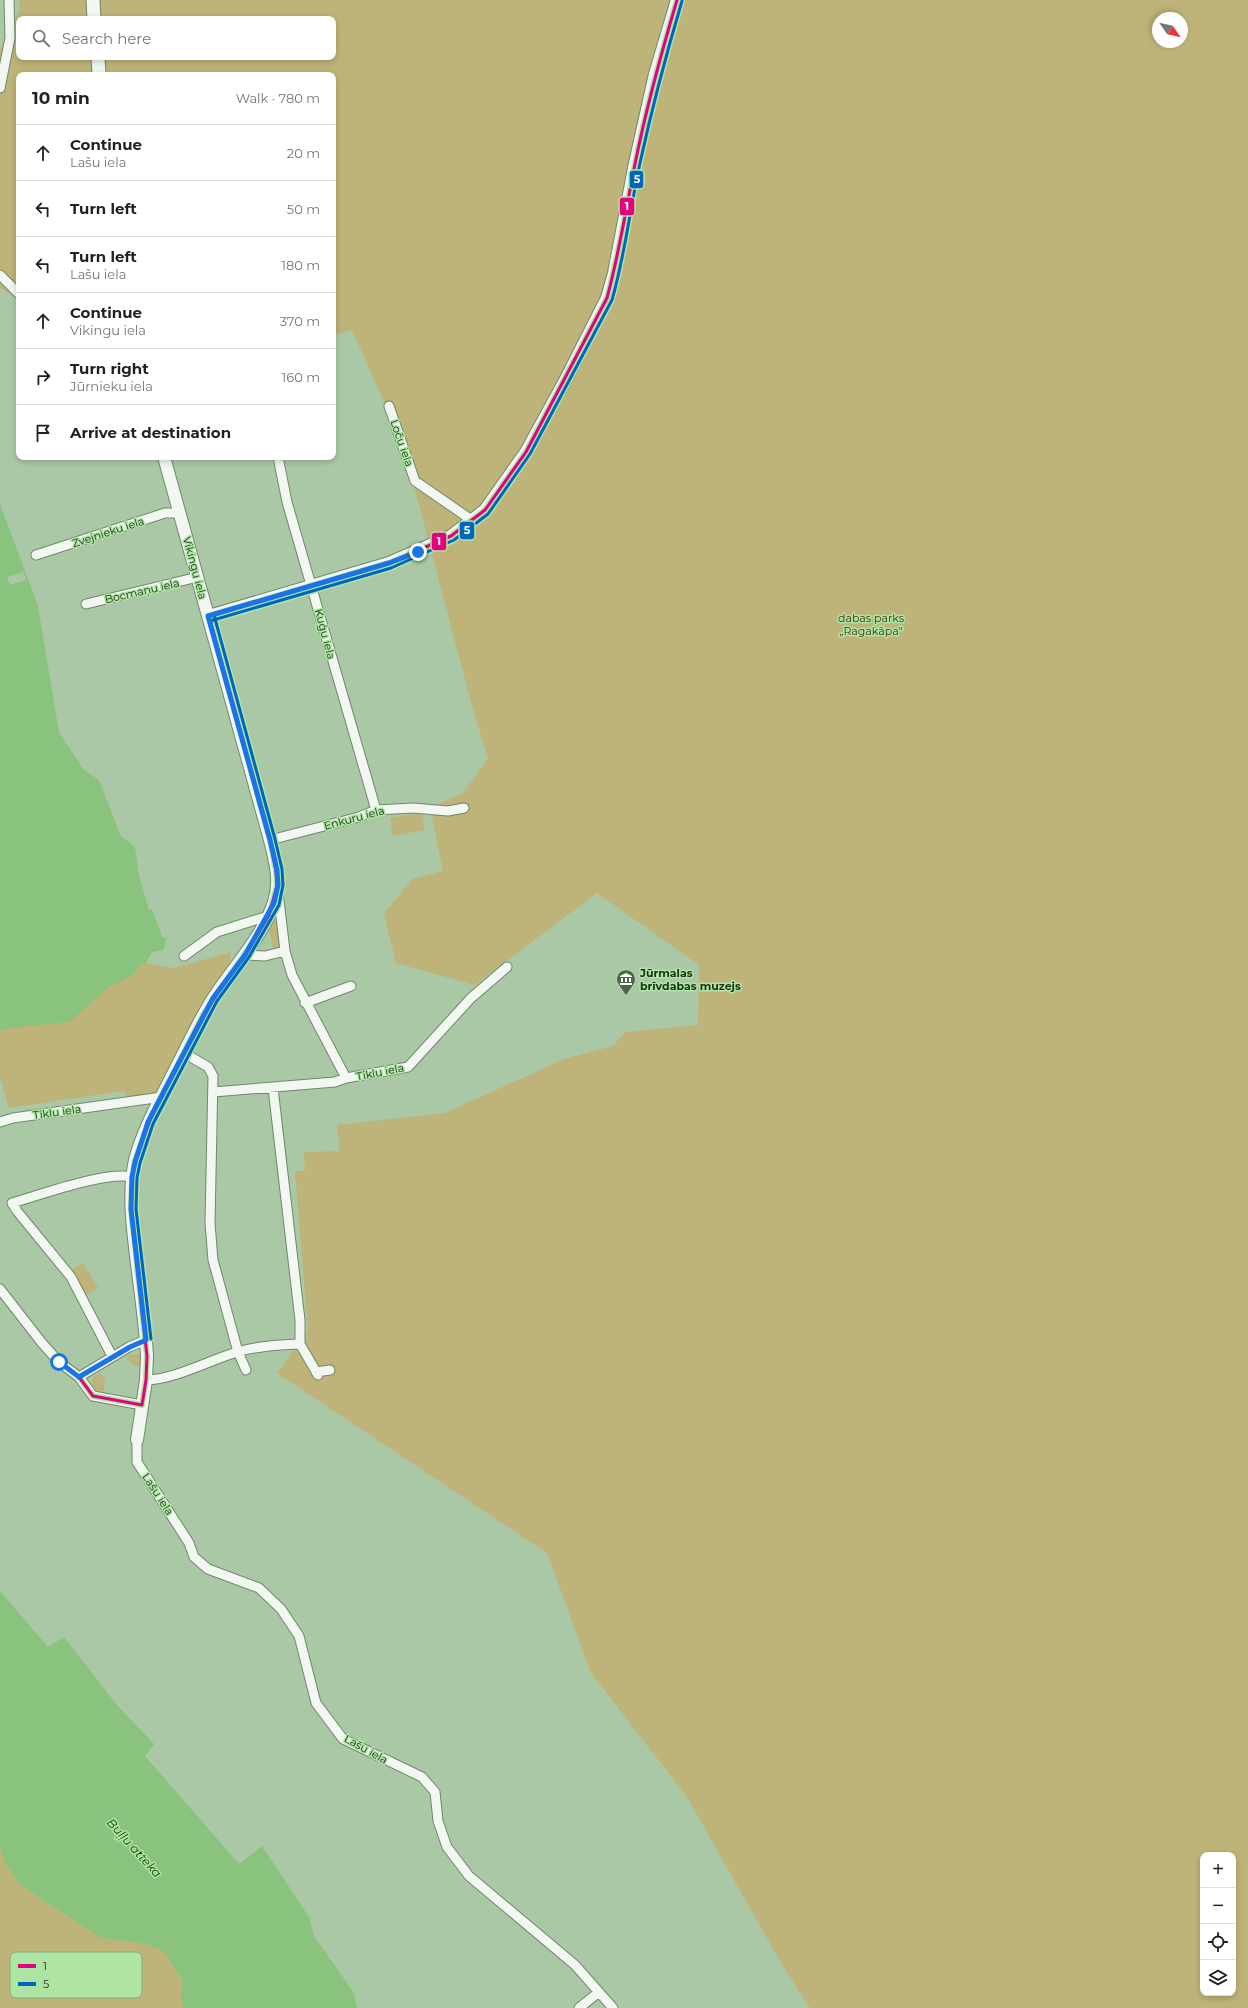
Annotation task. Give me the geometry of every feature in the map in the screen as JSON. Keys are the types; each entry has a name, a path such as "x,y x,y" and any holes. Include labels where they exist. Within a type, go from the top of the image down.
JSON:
{"main road":[{"path":"92,0 94,16"},
{"path":"98,60 99,72"}],"street":[{"path":"0,88 10,38 9,0"},
{"path":"208,616 389,563 418,552 451,536 473,521 485,510 496,496 526,452 568,375 607,298 614,273 635,163 655,74 677,0"},
{"path":"0,275 16,291"},
{"name":"Loču iela","path":"389,406 415,481 473,521"},
{"name":"Vikingu iela","path":"162,1097 213,998 245,955 268,916 274,903 278,885 277,870 270,840 165,460"},
{"name":"Kuģu iela","path":"279,460 287,502 376,810"},
{"name":"Zvejnieku iela","path":"36,555 165,513 180,512"},
{"name":"Bocmaņu iela","path":"86,604 198,577"},
{"name":"Enkuru iela","path":"270,840 364,816 376,810 413,808 448,811 464,808"},
{"path":"278,885 285,951 292,975 346,1078"},
{"path":"184,956 217,932 268,916"},
{"path":"245,955 265,956 285,951"},
{"name":"Tīklu iela","path":"213,1092 335,1082 346,1078 408,1067 471,998 507,967"},
{"path":"306,1003 351,986"},
{"path":"184,1053 208,1067 212,1076 213,1092 210,1223 213,1260 238,1352 246,1370"},
{"path":"273,1088 300,1320 300,1344 317,1373 330,1370"},
{"name":"Tīklu iela","path":"0,1122 13,1118 162,1097"},
{"name":"Lašu iela","path":"162,1097 142,1139 132,1177 131,1209 146,1340 146,1380 137,1440 137,1462 190,1543 194,1557 208,1569 259,1588 281,1609 300,1636 316,1703 343,1739 422,1777 435,1792 438,1821 447,1847 469,1876 575,1965 613,2008"},
{"path":"112,1356 71,1277 22,1217 12,1202 103,1178 124,1175 132,1177"},
{"path":"0,1289 59,1362 79,1377 93,1396 142,1405"},
{"path":"79,1377 112,1356 146,1340"},
{"path":"146,1380 161,1378 238,1352 279,1345 300,1344"},
{"path":"579,2008 599,1992"}],"green space":[{"name":"dabas parks „Ragakāpa\"","path":"19,0 1248,0 1248,2008 810,2008 781,1963 687,1797 591,1673 547,1553 277,1373 308,1331 295,1171 305,1171 304,1152 340,1151 337,1125 445,1113 564,1059 613,1046 625,1032 698,1025 699,965 597,893 474,985 396,963 384,914 412,879 443,871 430,808 463,793 488,759 471,702 403,445 352,330 336,334 336,72 16,72 16,298 0,288 0,49 16,17 16,60 336,60 336,16 16,16 20,9"},
{"path":"422,813 425,830 393,836 390,818"},
{"path":"276,913 278,914 281,946 280,949 275,950 273,948 269,927"},
{"path":"231,952 229,965 204,1000 157,1092 126,1098 124,1091 9,1108 0,1077 0,1031 86,984 146,963 174,968"},
{"path":"83,1263 98,1287 81,1299 66,1273"},
{"path":"132,1354 140,1355 141,1366 134,1366 126,1357"},
{"path":"100,1372 105,1381 104,1392 96,1390 92,1384 93,1378"},
{"path":"0,1848 5,1862 17,1881 40,1899 102,1938 145,1944 160,1949 167,1954 182,1980 181,2000 184,2008 0,2008"}],"water":[{"path":"0,504 38,606 59,732 84,770 99,780 121,836 135,847 139,876 149,910 152,910 163,938 167,937 163,950 152,952 146,963 141,964 132,976 109,987 69,1022 8,1028 0,1031"},
{"name":"Buļļu atteka","path":"0,1591 48,1647 64,1637 117,1705 154,1744 145,1756 239,1864 262,1846 309,1917 314,1936 354,1993 357,2008 184,2008 181,2000 182,1980 166,1954 160,1949 145,1944 102,1938 40,1899 17,1881 5,1862 0,1848"}],"pier":[{"path":"23,572 26,580 10,585 7,577"}],"transit line":[{"name":"1","path":"209,616 389,563 451,536 485,510 526,452 607,298 619,248 644,123 677,0"},
{"name":"5","path":"210,621 391,568 454,540 488,514 530,454 612,300 636,180 670,41 682,1"},
{"name":"5","path":"151,1339 136,1209 137,1178 140,1163 153,1124 217,1001 249,957 279,905 283,885 282,869 275,839 214,615"},
{"name":"1","path":"142,1405 146,1380 147,1356 131,1209 132,1180 135,1160 152,1115 203,1015 255,939 269,915 277,886 276,871 270,840 209,616"},
{"name":"1","path":"79,1377 93,1396 142,1405"}],"place":[{"name":"Jūrmalas brīvdabas muzejs","path":"626,996"}],"route":[{"path":"59,1362 79,1377 112,1356 146,1340 131,1209 132,1177 137,1152 148,1122 213,998 245,955 268,916 274,903 278,885 277,870 270,840 208,616 389,563 418,552"}]}
